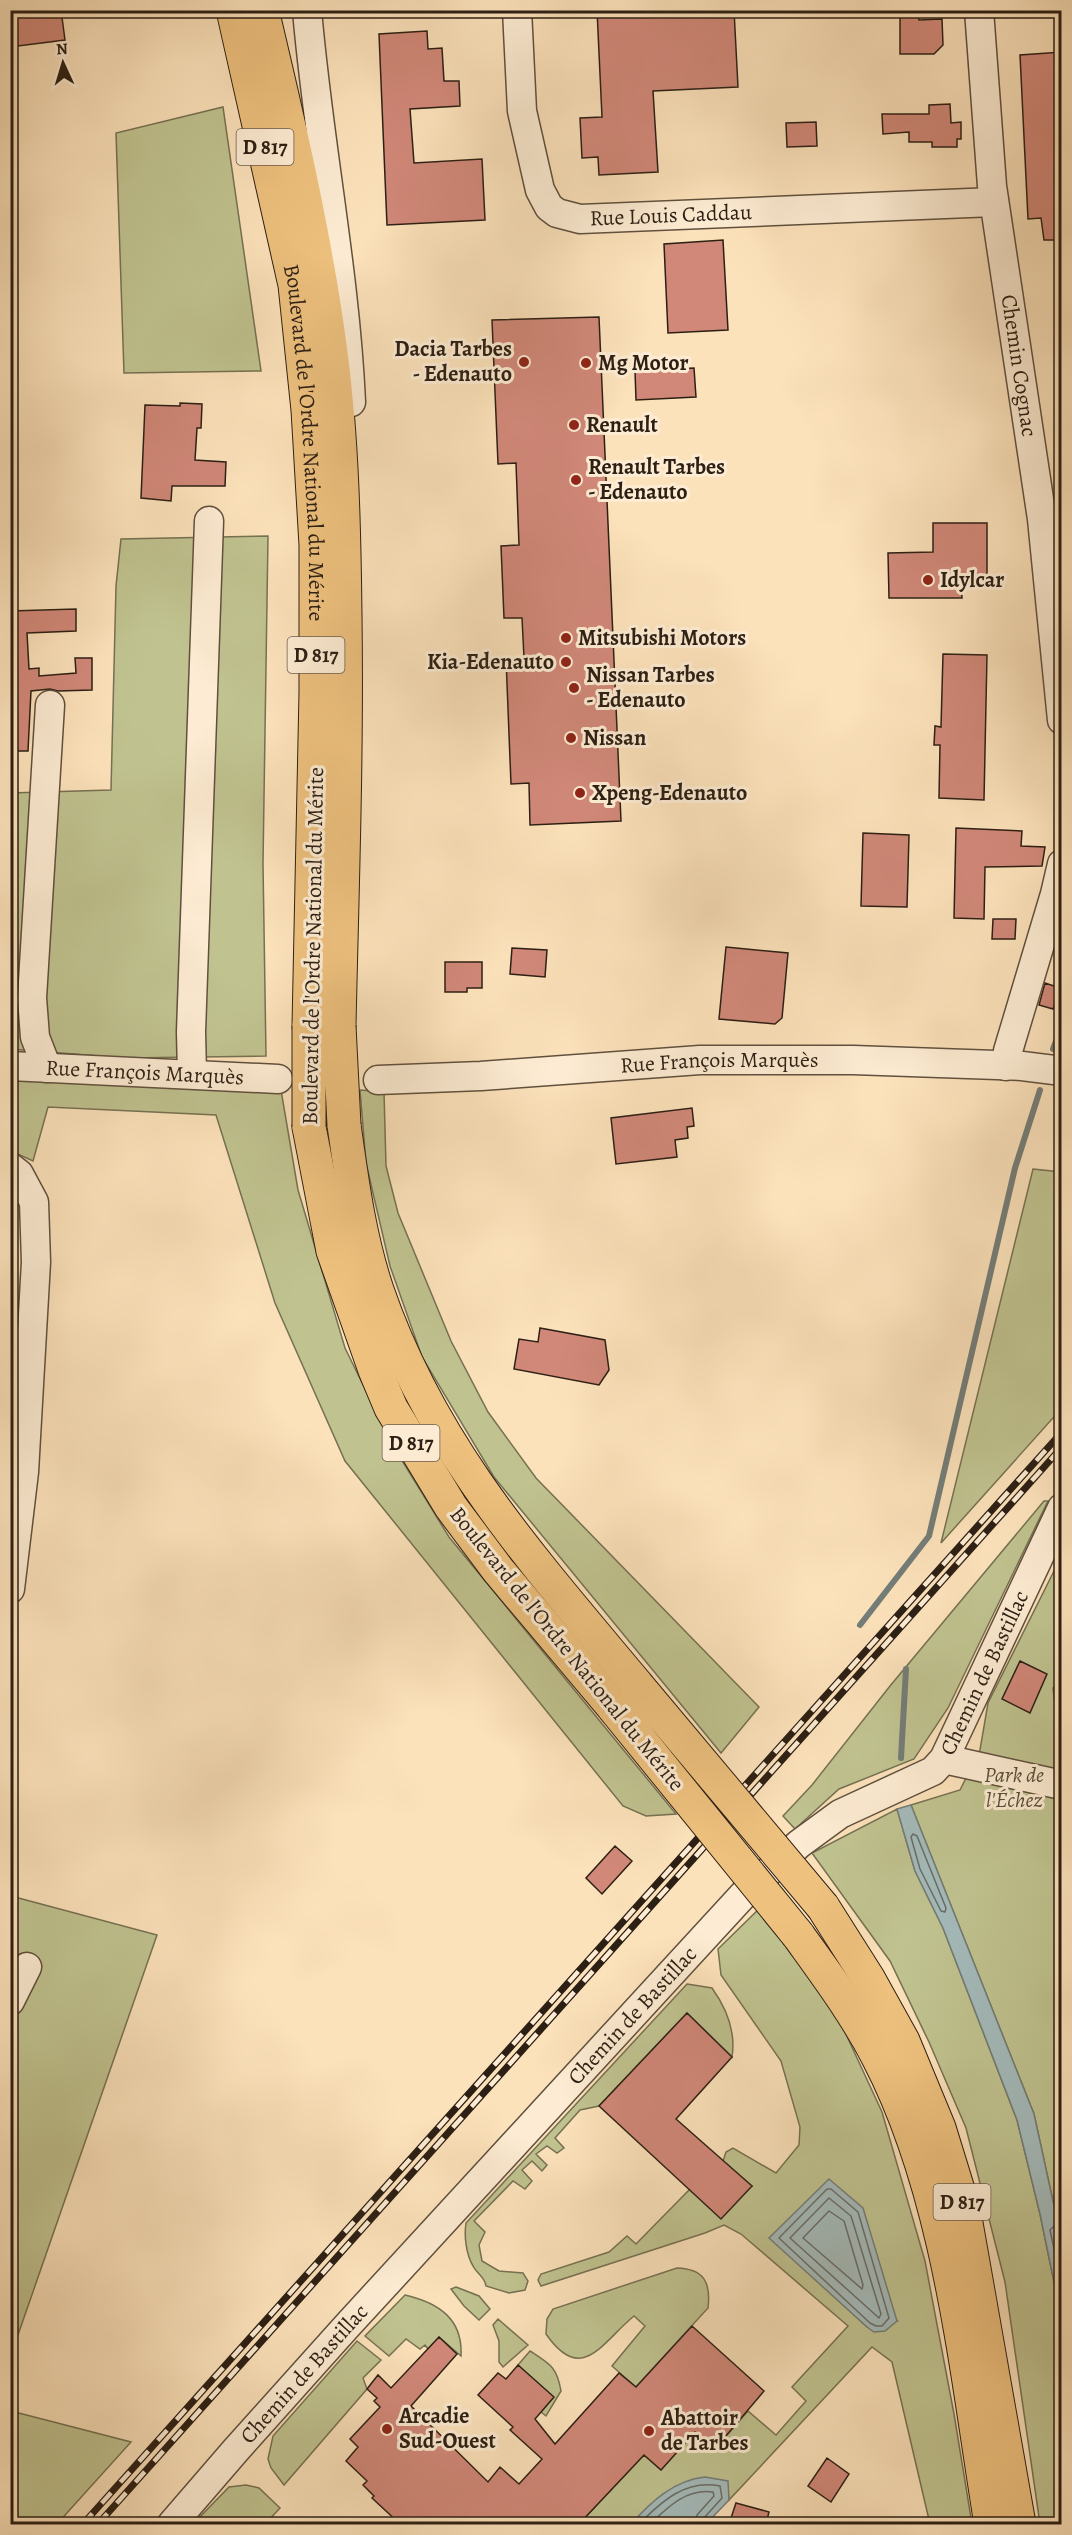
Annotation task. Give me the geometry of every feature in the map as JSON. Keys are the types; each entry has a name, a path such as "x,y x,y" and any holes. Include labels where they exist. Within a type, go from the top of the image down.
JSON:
{"main road":[{"name":"Boulevard de l'Ordre National du Mérite","path":"233,10 295,285 308,410 316,545 316,704 324,1026 344,1125 354,1203 377,1288 399,1348 430,1413 466,1472 528,1554 823,1907 868,1978 903,2041 939,2128 963,2206 1019,2524"},
{"name":"Boulevard de l'Ordre National du Mérite","path":"262,10 289,122 312,235 331,354 345,547 346,688 324,1026 309,1127 333,1251 375,1370 391,1408 451,1507 498,1570 614,1708 798,1935 841,1996 878,2057 910,2131 935,2210 950,2277 991,2524"}],"street":[{"path":"307,10 349,362 355,496 345,547"},
{"name":"Rue Louis Caddau","path":"517,10 522,111 540,190 549,207 557,213 580,219 994,202"},
{"name":"Chemin Cognac","path":"979,10 994,202 1042,519 1062,720"},
{"path":"192,1074 191,1032 209,521"},
{"path":"47,1068 35,1037 32,998 50,705"},
{"path":"1006,1066 1008,1051 1062,864"},
{"name":"Rue François Marquès","path":"378,1080 481,1076 700,1060 854,1060 1006,1066 1062,1071"},
{"name":"Rue François Marquès","path":"10,1066 278,1079"},
{"path":"10,1167 20,1174 34,1202 36,1262 24,1472 10,1589"},
{"name":"Chemin de Bastillac","path":"172,2524 347,2326 745,1893 799,1844 840,1814 888,1791 920,1779 933,1771 944,1759 1062,1508"},
{"path":"944,1759 1062,1785"},
{"path":"10,2001 27,1967"}],"green space":[{"path":"223,107 261,371 124,373 116,133"},
{"path":"11,399 13,400 10,534"},
{"path":"268,536 263,863 266,1056 124,1058 11,1049 10,793 111,790 116,586 121,539"},
{"path":"10,1076 281,1090 298,1190 345,1348 393,1446 449,1537 676,1814 646,1816 623,1806 345,1461 275,1303 216,1115 48,1107 33,1161 11,1151"},
{"path":"360,1090 384,1092 386,1166 398,1213 451,1341 488,1412 536,1478 759,1707 721,1753 494,1477 422,1357 390,1266 366,1163"},
{"path":"1033,1169 1061,1172 1061,1409 941,1543"},
{"path":"1044,1501 1048,1501 948,1708 914,1759 839,1789 795,1829 783,1816 812,1785 890,1686"},
{"name":"Park de l'Échez","path":"1061,1557 1061,1687 1053,1688 1062,1762 1061,2238 1034,2114 911,1805 960,1790 980,1750 988,1703"},
{"path":"897,1809 915,1871 943,1928 1017,2120 1040,2214 1061,2316 1061,2524 1040,2524 1005,2282 966,2128 929,2042 890,1961 812,1853"},
{"path":"11,1896 157,1935 11,2355"},
{"path":"759,1909 838,2017 882,2112 925,2261 972,2524 930,2524 892,2362 872,2347 729,2500 727,2481 663,2494 631,2524 579,2524 644,2455 661,2470 695,2432 715,2449 748,2411 776,2435 806,2401 792,2387 848,2326 741,2234 724,2225 541,2286 538,2280 541,2274 609,2252 627,2236 636,2244 689,2190 752,2186 723,2161 726,2152 733,2148 776,2173 799,2145 800,2127 781,2061 721,1975 718,1949","holes":["823,2286 897,2321 867,2327"]},
{"path":"687,1984 712,1988 717,1996 729,2021 733,2039 732,2057 687,2013 599,2106 580,2110 555,2138 564,2148 557,2153 547,2146 536,2154 547,2165 542,2171 532,2161 522,2170 532,2181 525,2189 513,2181 474,2221 485,2232 479,2245 482,2261 499,2271 523,2273 528,2281 525,2290 509,2293 486,2286 469,2256 465,2239 466,2223"},
{"path":"677,2268 694,2271 704,2279 708,2291 708,2308 636,2387 612,2366 645,2326 634,2316 602,2347 581,2358 570,2357 559,2349 546,2334 547,2319 553,2309"},
{"path":"456,2287 479,2296 490,2309 479,2320 451,2289"},
{"path":"405,2295 428,2303 446,2315 458,2332 461,2356 439,2337 428,2349 425,2345 420,2349 406,2339 389,2356 365,2336"},
{"path":"498,2319 528,2345 503,2367 499,2362 499,2341 493,2325"},
{"path":"357,2341 381,2360 363,2378 367,2389 284,2485 271,2468 268,2459 273,2436"},
{"path":"530,2351 552,2367 561,2391 546,2416 541,2412 553,2397 518,2365"},
{"path":"10,2411 131,2442 57,2524 11,2524"},
{"path":"246,2485 259,2488 280,2508 265,2524 193,2524 229,2487"}],"water":[{"path":"911,1805 1034,2114 1061,2238 1061,2316 1040,2214 1017,2120 943,1928 915,1871 897,1809"},
{"path":"829,2179 863,2208 897,2321 885,2331 874,2332 867,2327 769,2238"},
{"path":"705,2477 728,2481 729,2500 706,2524 631,2524 655,2500 673,2487"}],"building":[{"path":"10,10 61,10 65,40 10,47"},
{"path":"597,10 734,10 738,87 653,91 658,172 599,175 598,157 582,158 580,118 602,117"},
{"path":"900,10 918,10 919,20 942,19 943,45 934,54 900,54"},
{"path":"427,31 428,49 442,48 444,81 459,81 460,106 410,109 414,163 482,159 485,220 387,225 379,34"},
{"path":"1062,52 1062,240 1044,240 1041,218 1028,219 1020,55"},
{"path":"950,104 951,123 961,122 961,139 957,139 957,147 932,147 932,142 909,142 909,132 883,134 882,114 929,114 929,105"},
{"path":"816,122 817,146 787,147 786,123"},
{"path":"723,240 728,330 668,333 664,244"},
{"path":"599,317 621,821 530,825 529,783 511,784 506,659 524,658 522,618 504,618 501,546 519,545 516,463 498,464 492,320"},
{"path":"694,368 696,397 636,400 635,371"},
{"path":"180,403 202,404 201,428 197,428 195,460 226,462 225,486 172,486 171,501 141,498 145,405 180,406"},
{"path":"933,523 987,523 987,584 961,585 962,598 889,598 888,553 933,552"},
{"path":"76,609 76,631 27,633 29,669 39,668 39,676 76,673 75,658 92,658 92,690 31,691 28,751 10,751 10,611"},
{"path":"943,654 987,655 984,800 939,798 940,745 934,745 935,726 941,727"},
{"path":"956,828 1022,831 1021,846 1045,847 1042,866 985,867 984,919 954,918"},
{"path":"863,833 909,835 907,907 861,906"},
{"path":"993,919 1016,919 1015,939 992,939"},
{"path":"726,947 788,953 782,1018 775,1024 719,1019"},
{"path":"512,948 547,950 545,977 510,974"},
{"path":"445,962 482,962 482,988 467,988 467,992 445,992"},
{"path":"1045,983 1060,988 1053,1009 1039,1005"},
{"path":"692,1108 694,1126 687,1127 688,1138 675,1140 677,1157 616,1164 611,1118"},
{"path":"540,1328 605,1340 609,1370 599,1385 514,1369 519,1339 538,1342"},
{"path":"1020,1661 1047,1674 1030,1713 1002,1699"},
{"path":"615,1846 632,1861 602,1894 586,1878"},
{"path":"687,2013 732,2057 676,2119 752,2186 721,2219 599,2106"},
{"path":"692,2326 764,2391 714,2450 695,2432 661,2470 644,2455 579,2524 400,2524 372,2498 374,2496 363,2485 367,2481 346,2461 358,2447 350,2439 380,2407 374,2401 377,2398 367,2389 378,2375 391,2388 439,2337 457,2354 411,2406 488,2482 500,2467 519,2484 542,2459 510,2430 513,2427 478,2395 498,2373 506,2379 518,2365 554,2397 535,2419 555,2444 619,2373 636,2387"},
{"path":"827,2458 849,2474 831,2502 808,2486"},
{"path":"736,2503 769,2512 766,2524 729,2524"}],"waterway":[{"path":"1053,1049 1062,1025"},
{"path":"860,1625 929,1536 1015,1168 1040,1090"},
{"path":"901,1758 906,1669"}],"railway":[{"path":"83,2524 1062,1432"},
{"path":"98,2524 1062,1447"}],"place":[{"name":"Dacia Tarbes - Edenauto","path":"524,362"},
{"name":"Mg Motor","path":"586,363"},
{"name":"Renault","path":"574,425"},
{"name":"Renault Tarbes - Edenauto","path":"576,480"},
{"name":"Idylcar","path":"928,580"},
{"name":"Mitsubishi Motors","path":"566,638"},
{"name":"Kia-Edenauto","path":"566,662"},
{"name":"Nissan Tarbes - Edenauto","path":"574,688"},
{"name":"Nissan","path":"571,738"},
{"name":"Xpeng-Edenauto","path":"580,793"},
{"name":"Arcadie Sud-Ouest","path":"387,2429"},
{"name":"Abattoir de Tarbes","path":"649,2431"}]}
